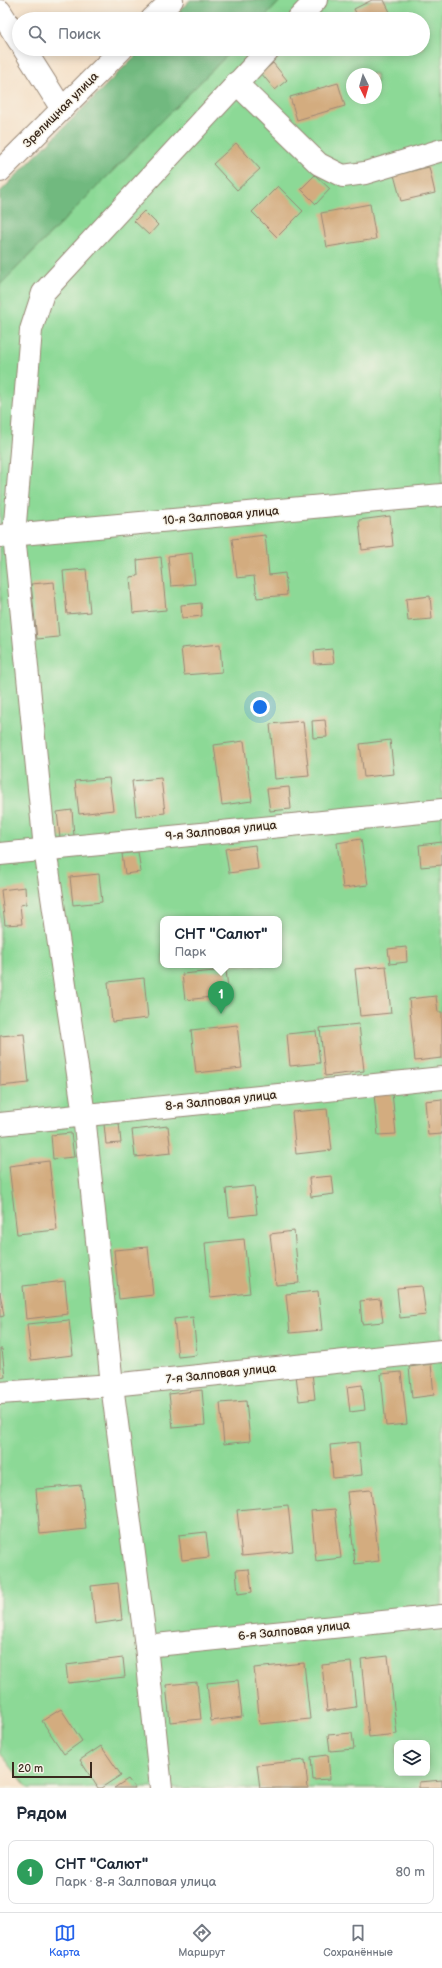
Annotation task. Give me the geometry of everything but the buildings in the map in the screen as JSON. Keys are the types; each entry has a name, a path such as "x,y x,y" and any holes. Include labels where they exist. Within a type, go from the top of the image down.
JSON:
{"street":[{"path":"159,12 172,0"},
{"path":"305,12 316,0"},
{"path":"0,11 12,30"},
{"path":"28,56 62,109"},
{"name":"Зрелищная улица","path":"0,171 115,56"},
{"path":"161,1788 146,1646 112,1384 84,1115 46,849 7,536 31,330 43,293 262,56"},
{"path":"236,83 319,164 343,176 365,172 442,150"},
{"name":"10-я Залповая улица","path":"7,536 442,495"},
{"name":"9-я Залповая улица","path":"0,854 442,810"},
{"name":"8-я Залповая улица","path":"0,1124 442,1078"},
{"name":"7-я Залповая улица","path":"0,1393 112,1384 442,1351"},
{"name":"6-я Залповая улица","path":"146,1646 442,1616"}],"green space":[{"path":"190,0 281,0 270,12 178,12"},
{"path":"281,0 442,0 442,1788 28,1788 0,1753 0,285 226,56 430,56 430,12 270,12"},
{"path":"135,56 226,56 0,285 0,192"}],"place":[{"name":"СНТ \"Салют\"","path":"221,1014"}]}
